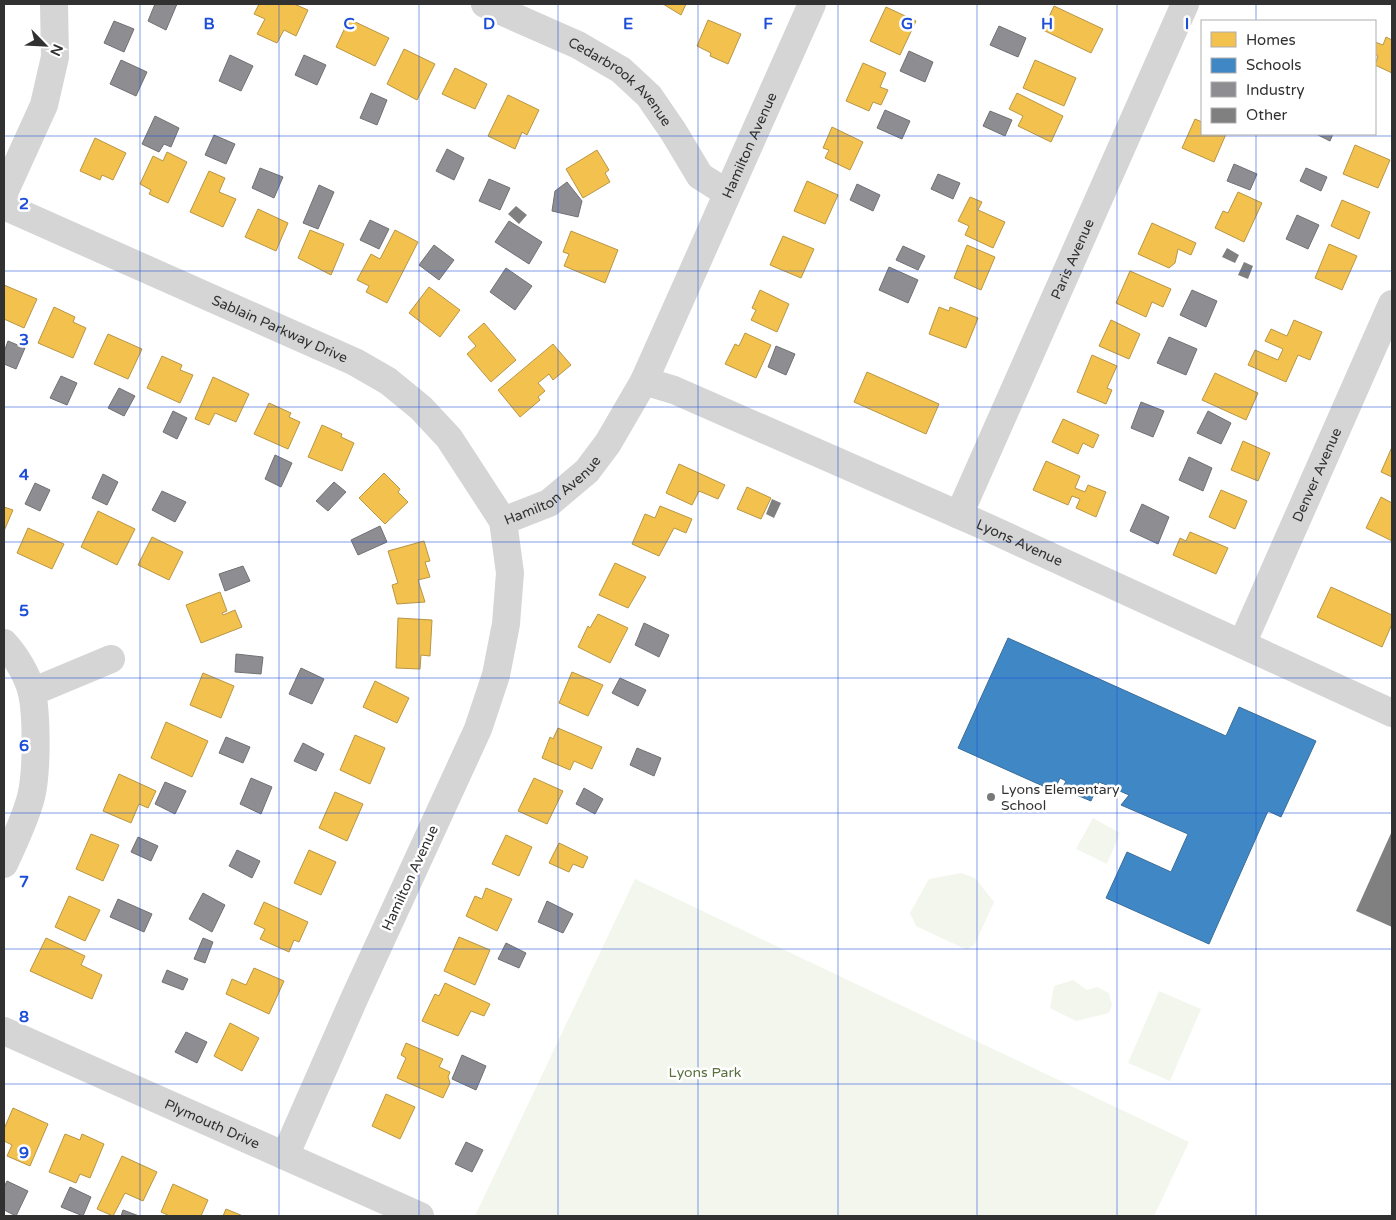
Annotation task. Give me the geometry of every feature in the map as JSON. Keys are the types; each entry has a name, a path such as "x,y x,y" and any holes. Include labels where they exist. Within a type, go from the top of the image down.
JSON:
{"street":[{"path":"4,194 44,105 55,57 54,4"},
{"name":"Cedarbrook Avenue","path":"485,4 578,45 622,70 649,96 674,131 700,176 726,193"},
{"name":"Hamilton Avenue","path":"285,1156 354,998 478,729 496,675 506,624 510,573 503,521 549,503 587,472 608,443 644,380 812,4"},
{"name":"Paris Avenue","path":"959,515 1184,4"},
{"name":"Sablain Parkway Drive","path":"4,206 355,362 388,381 421,408 449,438 503,521"},
{"name":"Denver Avenue","path":"1242,644 1392,304"},
{"name":"Lyons Avenue","path":"644,380 674,390 959,515 1392,713"},
{"path":"4,644 14,654 32,692 35,762 31,796 21,828 4,864"},
{"path":"32,692 111,659"},
{"name":"Plymouth Drive","path":"4,1031 420,1216"}],"green space":[{"path":"1093,818 1120,833 1107,864 1076,849"},
{"path":"961,873 975,878 994,902 975,944 967,950 916,926 910,913 929,879"},
{"name":"Lyons Park","path":"635,879 1189,1142 1154,1216 475,1216"},
{"path":"1073,980 1087,990 1097,987 1109,993 1112,1005 1109,1013 1076,1021 1050,1008 1054,986"},
{"path":"1159,991 1201,1009 1170,1081 1128,1063"}],"building: Homes":[{"path":"259,4 294,4 308,10 296,36 284,30 277,43 257,34 265,19 254,14"},
{"path":"663,4 686,4 681,15"},
{"path":"1054,6 1103,29 1091,53 1043,30"},
{"path":"886,7 916,21 900,55 870,41"},
{"path":"349,19 389,38 375,66 336,47"},
{"path":"708,20 741,34 728,64 710,56 711,53 697,46"},
{"path":"1386,37 1392,40 1392,73 1376,65 1378,56 1376,55 1376,42 1383,45"},
{"path":"404,49 435,64 417,100 387,84"},
{"path":"1035,60 1076,78 1064,106 1023,88"},
{"path":"863,63 886,73 880,87 888,90 881,105 873,102 869,111 846,101"},
{"path":"455,68 487,84 475,109 442,94"},
{"path":"1017,93 1063,116 1051,142 1018,126 1023,116 1009,109"},
{"path":"508,95 539,110 527,135 522,132 515,149 488,136"},
{"path":"1195,119 1201,122 1201,135 1226,135 1214,162 1182,148"},
{"path":"832,127 863,142 850,170 825,158 829,150 823,148"},
{"path":"95,138 126,153 113,180 102,175 100,180 80,171"},
{"path":"1355,145 1390,160 1378,188 1343,174"},
{"path":"597,150 609,170 605,173 610,182 583,198 566,169"},
{"path":"167,152 187,162 168,203 149,194 151,190 140,184 153,156 163,161"},
{"path":"209,171 225,178 219,192 236,199 223,227 190,212"},
{"path":"807,181 838,195 825,224 794,211"},
{"path":"1238,192 1262,203 1244,242 1215,228 1223,211 1228,213"},
{"path":"970,197 982,202 978,210 1005,222 993,248 965,235 969,226 958,221"},
{"path":"1342,200 1370,212 1359,239 1331,226"},
{"path":"258,209 288,223 276,251 245,237"},
{"path":"1152,223 1196,243 1191,255 1178,249 1175,263 1169,268 1138,254"},
{"path":"310,230 344,244 331,275 298,258"},
{"path":"395,230 418,242 387,303 366,292 369,286 357,280 371,254 380,259"},
{"path":"571,231 618,250 605,283 564,266 569,254 563,252"},
{"path":"783,236 814,249 801,278 770,265"},
{"path":"1329,244 1357,256 1342,290 1315,278"},
{"path":"967,245 995,257 981,290 954,278"},
{"path":"1130,271 1171,289 1163,307 1152,302 1146,317 1116,303"},
{"path":"4,285 37,299 24,328 4,319"},
{"path":"429,287 460,310 440,337 409,313"},
{"path":"760,290 789,304 777,332 751,320 756,310 752,308"},
{"path":"54,307 75,317 73,322 86,328 73,358 38,343"},
{"path":"939,307 949,311 950,307 978,318 966,348 929,334"},
{"path":"1111,320 1140,334 1129,359 1099,346"},
{"path":"1294,320 1322,332 1310,360 1298,355 1286,382 1248,365 1255,350 1278,360 1283,349 1265,341 1271,329 1287,336"},
{"path":"484,323 516,360 491,382 467,354 476,346 468,337"},
{"path":"745,333 771,345 756,378 725,364 735,344 739,346"},
{"path":"108,334 142,349 128,379 94,364"},
{"path":"553,344 571,365 553,380 549,374 538,383 545,391 538,397 540,400 520,417 498,390"},
{"path":"1092,355 1117,366 1107,388 1112,390 1106,404 1077,392"},
{"path":"162,356 182,365 180,370 193,375 180,403 147,388"},
{"path":"867,372 939,404 926,434 854,402"},
{"path":"1215,373 1258,393 1246,420 1202,400"},
{"path":"213,377 249,394 236,422 215,413 209,425 195,419"},
{"path":"269,403 291,413 289,417 300,422 288,449 254,434"},
{"path":"1063,419 1099,435 1093,448 1083,443 1078,454 1052,442"},
{"path":"322,425 342,434 341,437 354,443 342,471 308,457"},
{"path":"1243,441 1270,453 1258,481 1231,470"},
{"path":"1392,447 1392,477 1381,472"},
{"path":"1046,461 1080,476 1075,488 1085,492 1088,485 1106,492 1096,517 1076,508 1080,499 1072,496 1068,505 1033,490"},
{"path":"679,464 725,485 718,499 699,491 692,505 666,493"},
{"path":"384,473 400,489 398,492 408,502 385,524 359,498"},
{"path":"747,487 771,498 761,519 737,509"},
{"path":"1221,490 1247,501 1235,529 1209,517"},
{"path":"1381,497 1392,503 1392,541 1366,528"},
{"path":"660,506 692,519 686,533 674,528 659,556 632,544 645,514 655,518"},
{"path":"4,507 13,510 4,531"},
{"path":"98,511 135,529 117,565 81,547"},
{"path":"28,528 64,544 52,569 17,553"},
{"path":"1190,532 1228,548 1216,574 1173,555 1180,538 1186,541"},
{"path":"152,537 183,552 169,580 138,565"},
{"path":"424,541 430,561 425,562 430,577 418,580 425,602 397,604 392,585 398,583 388,551"},
{"path":"615,563 646,577 628,608 599,595"},
{"path":"1331,587 1392,615 1392,624 1382,647 1317,617"},
{"path":"220,592 227,611 222,613 223,615 235,610 242,627 201,643 186,605"},
{"path":"598,614 628,628 610,663 578,647 588,626 590,628"},
{"path":"398,618 432,620 430,656 421,655 420,669 396,668"},
{"path":"572,672 603,685 588,716 559,703"},
{"path":"203,673 234,686 221,718 190,705"},
{"path":"375,681 409,698 397,723 363,707"},
{"path":"166,722 208,741 192,777 151,758"},
{"path":"558,728 602,747 592,769 574,761 570,770 542,758 550,737 553,739"},
{"path":"355,735 385,748 370,784 340,770"},
{"path":"119,774 156,791 148,808 139,804 131,823 103,811"},
{"path":"534,778 563,791 547,824 518,811"},
{"path":"335,792 363,804 347,841 319,828"},
{"path":"91,834 119,845 103,881 76,869"},
{"path":"506,835 532,847 519,876 492,864"},
{"path":"559,843 588,857 583,868 573,864 569,872 549,863"},
{"path":"309,850 336,862 321,895 294,883"},
{"path":"486,888 512,899 497,931 466,916 475,896 482,899"},
{"path":"69,896 100,910 85,941 55,927"},
{"path":"264,902 308,922 299,942 294,940 289,952 260,939 265,929 254,924"},
{"path":"459,937 490,950 475,985 444,971"},
{"path":"46,938 85,956 81,965 102,975 92,999 30,971"},
{"path":"254,968 284,981 269,1014 226,994 232,979 246,985"},
{"path":"445,983 490,1004 484,1016 471,1011 458,1036 422,1021 435,994 439,996"},
{"path":"230,1023 259,1038 242,1071 214,1056"},
{"path":"406,1043 443,1059 439,1067 450,1072 448,1077 450,1083 443,1098 397,1078 406,1058 401,1055"},
{"path":"386,1094 415,1107 400,1139 372,1126"},
{"path":"13,1108 48,1124 30,1166 7,1156 12,1145 4,1141 4,1129"},
{"path":"65,1134 80,1140 82,1134 104,1144 90,1178 80,1174 76,1183 49,1172"},
{"path":"122,1156 157,1172 143,1201 125,1193 113,1216 97,1209"},
{"path":"173,1184 208,1200 201,1216 170,1216 161,1212"},
{"path":"226,1209 243,1216 223,1216"}],"building: Schools":[{"path":"1008,638 1226,736 1239,707 1316,741 1281,817 1268,811 1209,944 1106,898 1127,852 1171,872 1188,834 1121,805 1129,795 1099,782 1091,801 1062,789 1066,781 1060,778 1054,791 958,748"}],"building: Industry":[{"path":"155,4 177,4 166,30 148,21"},
{"path":"114,21 134,29 124,52 104,43"},
{"path":"999,26 1026,38 1018,57 990,45"},
{"path":"909,51 933,62 925,82 900,71"},
{"path":"230,55 253,66 241,91 219,81"},
{"path":"304,55 326,65 317,85 295,75"},
{"path":"121,60 147,72 136,96 110,84"},
{"path":"371,93 387,100 377,125 360,118"},
{"path":"885,110 910,121 902,139 877,128"},
{"path":"990,111 1012,120 1005,136 983,126"},
{"path":"155,116 179,128 171,147 164,144 159,152 142,144"},
{"path":"214,135 235,144 226,164 205,155"},
{"path":"1318,135 1333,135 1330,141"},
{"path":"447,149 464,158 454,180 436,171"},
{"path":"1234,164 1257,174 1250,190 1227,181"},
{"path":"260,168 283,177 274,198 252,188"},
{"path":"1306,168 1327,177 1321,191 1300,181"},
{"path":"938,174 960,183 953,199 931,189"},
{"path":"489,179 510,188 500,210 479,201"},
{"path":"567,182 582,201 578,217 552,211 555,191"},
{"path":"857,184 880,195 873,211 850,200"},
{"path":"319,185 334,192 318,229 303,223"},
{"path":"1297,215 1319,225 1308,249 1286,239"},
{"path":"370,220 389,229 379,249 360,240"},
{"path":"509,221 542,242 529,264 495,242"},
{"path":"434,245 454,260 439,280 419,265"},
{"path":"903,246 925,256 918,270 896,260"},
{"path":"889,267 918,280 908,303 879,290"},
{"path":"506,268 532,286 515,310 490,292"},
{"path":"1192,290 1217,301 1206,327 1180,315"},
{"path":"1169,337 1197,349 1186,375 1157,363"},
{"path":"8,341 25,348 16,369 4,364 4,352"},
{"path":"776,346 795,354 786,375 768,367"},
{"path":"61,376 77,383 67,405 50,398"},
{"path":"119,388 135,396 124,416 108,408"},
{"path":"1141,402 1164,411 1153,437 1131,428"},
{"path":"173,411 187,418 177,439 163,432"},
{"path":"1208,411 1231,423 1221,444 1197,433"},
{"path":"275,455 292,463 281,487 265,479"},
{"path":"1189,457 1212,468 1203,491 1179,480"},
{"path":"103,474 118,482 107,505 92,498"},
{"path":"334,482 346,492 328,511 316,501"},
{"path":"35,483 50,490 40,511 25,504"},
{"path":"162,491 186,502 175,522 152,510"},
{"path":"1142,504 1169,517 1158,544 1130,531"},
{"path":"380,526 387,542 358,555 351,540"},
{"path":"243,566 250,581 225,591 219,574"},
{"path":"644,623 669,635 659,657 635,645"},
{"path":"236,654 263,657 261,674 235,672"},
{"path":"301,668 324,679 312,704 289,694"},
{"path":"620,678 646,690 638,706 612,693"},
{"path":"226,737 250,747 243,763 219,753"},
{"path":"303,743 324,754 316,771 294,761"},
{"path":"637,748 661,758 654,776 630,765"},
{"path":"251,778 272,787 261,814 240,804"},
{"path":"165,782 186,791 175,814 155,804"},
{"path":"584,788 603,799 595,814 576,804"},
{"path":"138,837 158,846 151,861 131,852"},
{"path":"237,850 260,861 252,878 229,866"},
{"path":"203,893 225,905 212,932 189,919"},
{"path":"118,899 152,914 144,932 110,917"},
{"path":"547,901 573,914 563,933 538,922"},
{"path":"203,938 213,942 205,963 194,959"},
{"path":"506,943 526,953 519,968 498,959"},
{"path":"167,970 188,979 183,990 162,982"},
{"path":"186,1032 207,1042 197,1063 175,1052"},
{"path":"462,1055 486,1066 476,1090 452,1079"},
{"path":"466,1142 483,1150 472,1172 455,1164"},
{"path":"7,1181 28,1191 16,1216 4,1210 4,1187"},
{"path":"70,1187 91,1197 83,1216 61,1207"},
{"path":"123,1210 139,1216 121,1216"}],"building: Other":[{"path":"516,206 527,215 519,224 508,214"},
{"path":"1227,248 1239,255 1235,263 1222,257"},
{"path":"1244,262 1253,266 1248,279 1238,275"},
{"path":"772,499 781,503 774,518 766,514"},
{"path":"1392,831 1392,927 1356,911"}],"place":[{"name":"Lyons Elementary School","path":"991,797"}]}
